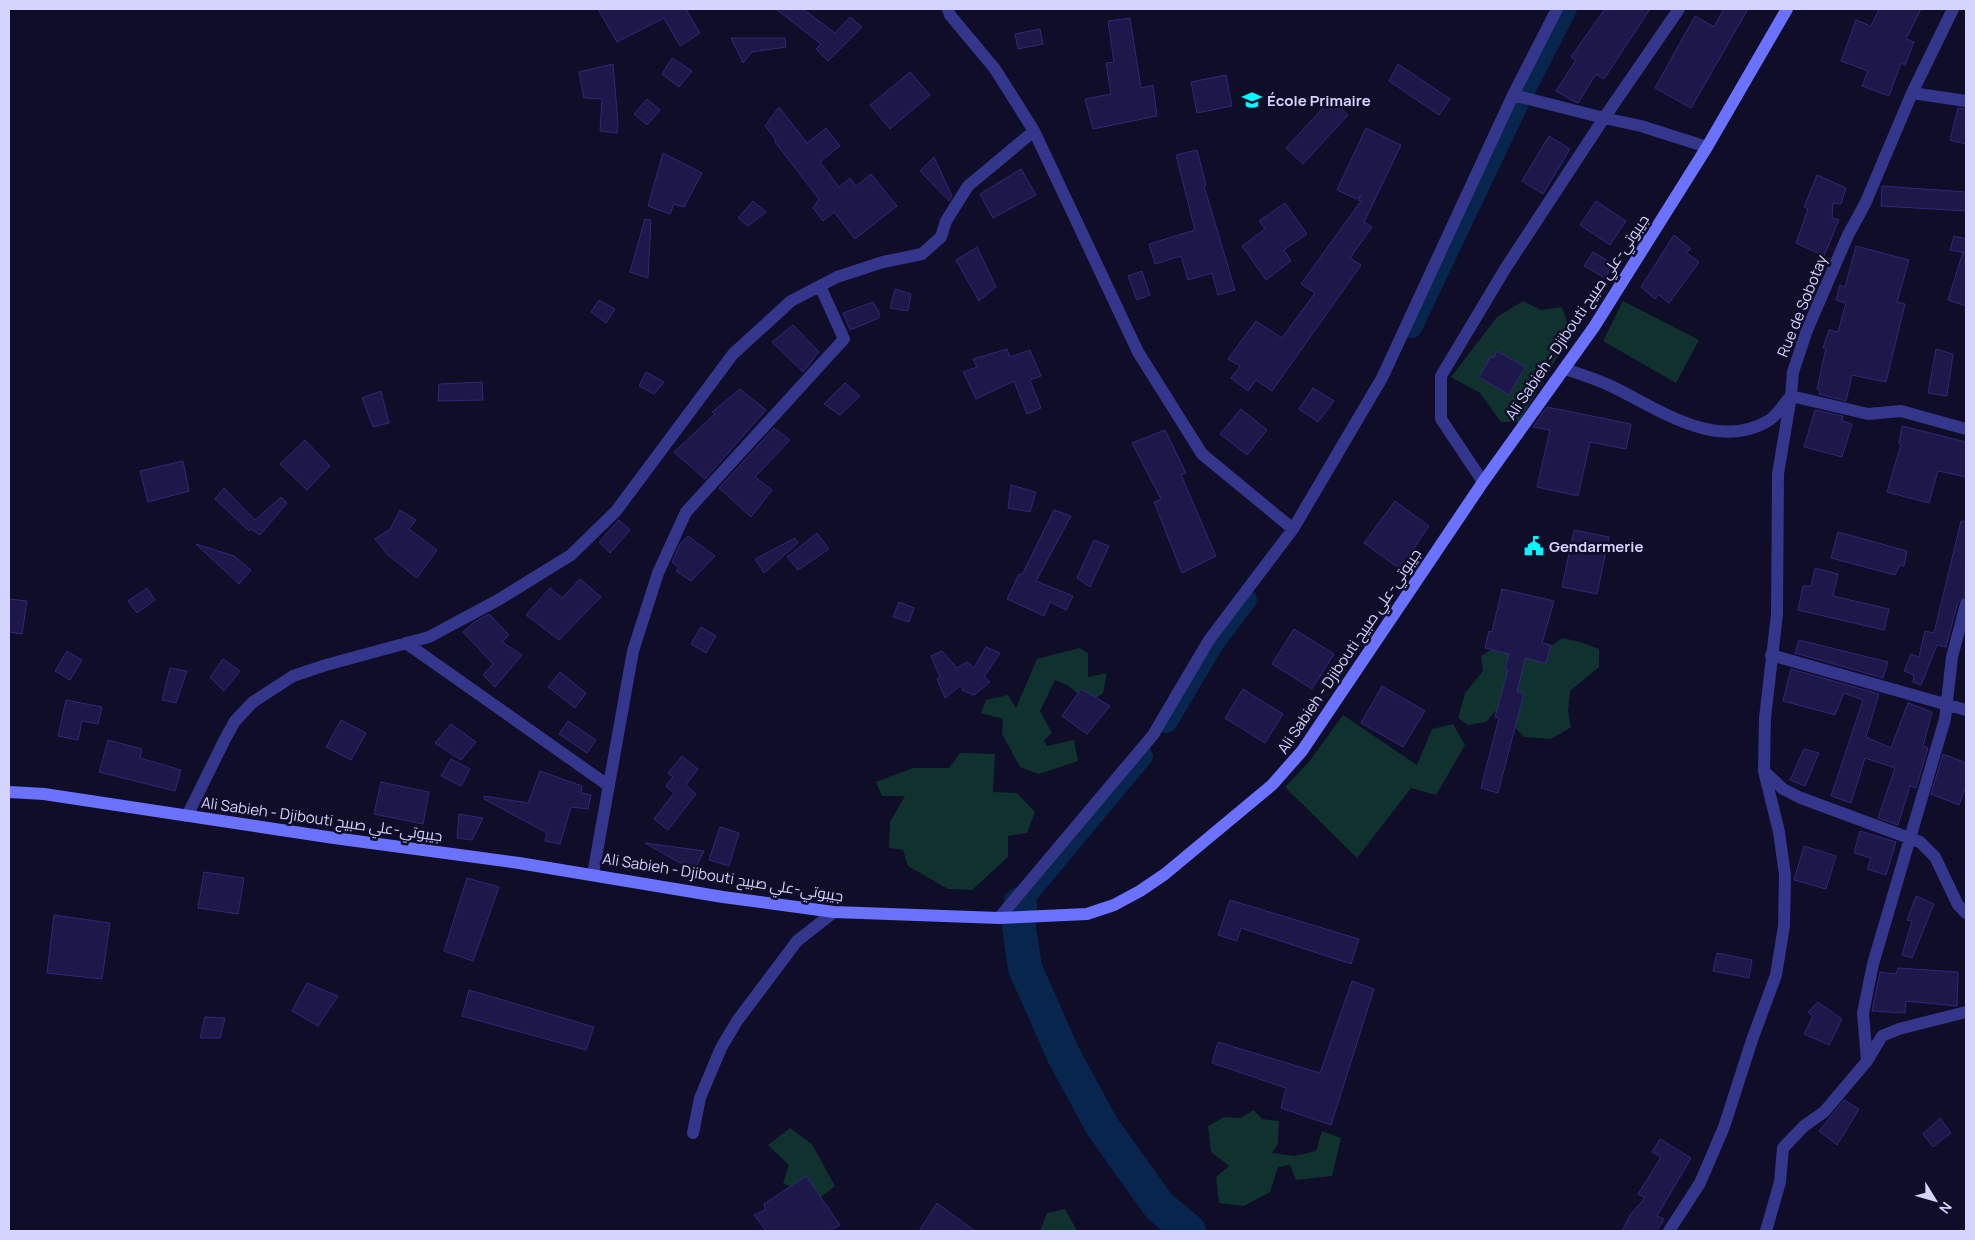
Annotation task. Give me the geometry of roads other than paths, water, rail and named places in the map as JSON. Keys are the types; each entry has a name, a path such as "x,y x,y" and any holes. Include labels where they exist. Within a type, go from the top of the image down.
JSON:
{"main road":[{"name":"Ali Sabieh - Djibouti جيبوتي-علي صبيح","path":"9,792 44,794 593,874 724,897 834,912 1000,918 1087,914 1114,905 1140,891 1165,874 1258,797 1288,769 1302,752 1483,482 1565,369 1623,282 1708,147 1787,9"}],"street":[{"path":"948,9 950,14 972,38 995,68 1034,131 1138,352 1202,454 1293,529"},
{"path":"1000,918 1153,735 1209,640 1293,529 1382,378 1513,95 1557,9"},
{"path":"1483,482 1442,419 1441,376 1505,269 1604,118 1679,9"},
{"name":"Rue de Sobotay","path":"1669,1231 1700,1183 1724,1128 1752,1040 1776,975 1784,926 1784,875 1780,832 1764,771 1765,718 1777,614 1778,474 1791,396 1793,372 1807,330 1848,235 1865,204 1912,93 1953,9"},
{"path":"1912,93 1966,101"},
{"path":"1513,95 1593,117 1642,126 1708,147"},
{"path":"187,816 232,727 253,702 293,676 429,637 498,600 571,555 616,511 732,354 791,301 837,277 883,262 922,254 941,236 946,220 968,186 1034,131"},
{"path":"593,874 633,651 658,573 686,512 844,339 820,286"},
{"path":"1565,369 1608,384 1694,426 1720,431 1745,429 1769,421 1791,396 1868,414 1900,411 1966,429"},
{"path":"1867,1061 1863,1014 1873,964 1945,719 1952,657 1966,604"},
{"path":"406,643 608,786"},
{"path":"1771,655 1966,710"},
{"path":"1764,771 1783,789 1802,798 1920,842 1935,858 1958,905 1966,913"},
{"path":"693,1133 702,1095 721,1048 737,1021 797,942 834,912"},
{"path":"1766,1231 1780,1182 1783,1148 1804,1126 1824,1112 1867,1061 1882,1036 1899,1029 1966,1012"}],"waterway":[{"path":"1412,328 1522,97 1567,9"},
{"path":"1167,723 1215,642 1247,600"},
{"path":"1020,904 1143,756"},
{"path":"1020,904 1019,927 1025,968 1064,1056 1102,1126 1159,1206 1189,1231"}],"place":[{"name":"École Primaire","path":"1252,100"},
{"name":"Gendarmerie","path":"1534,546"}]}
